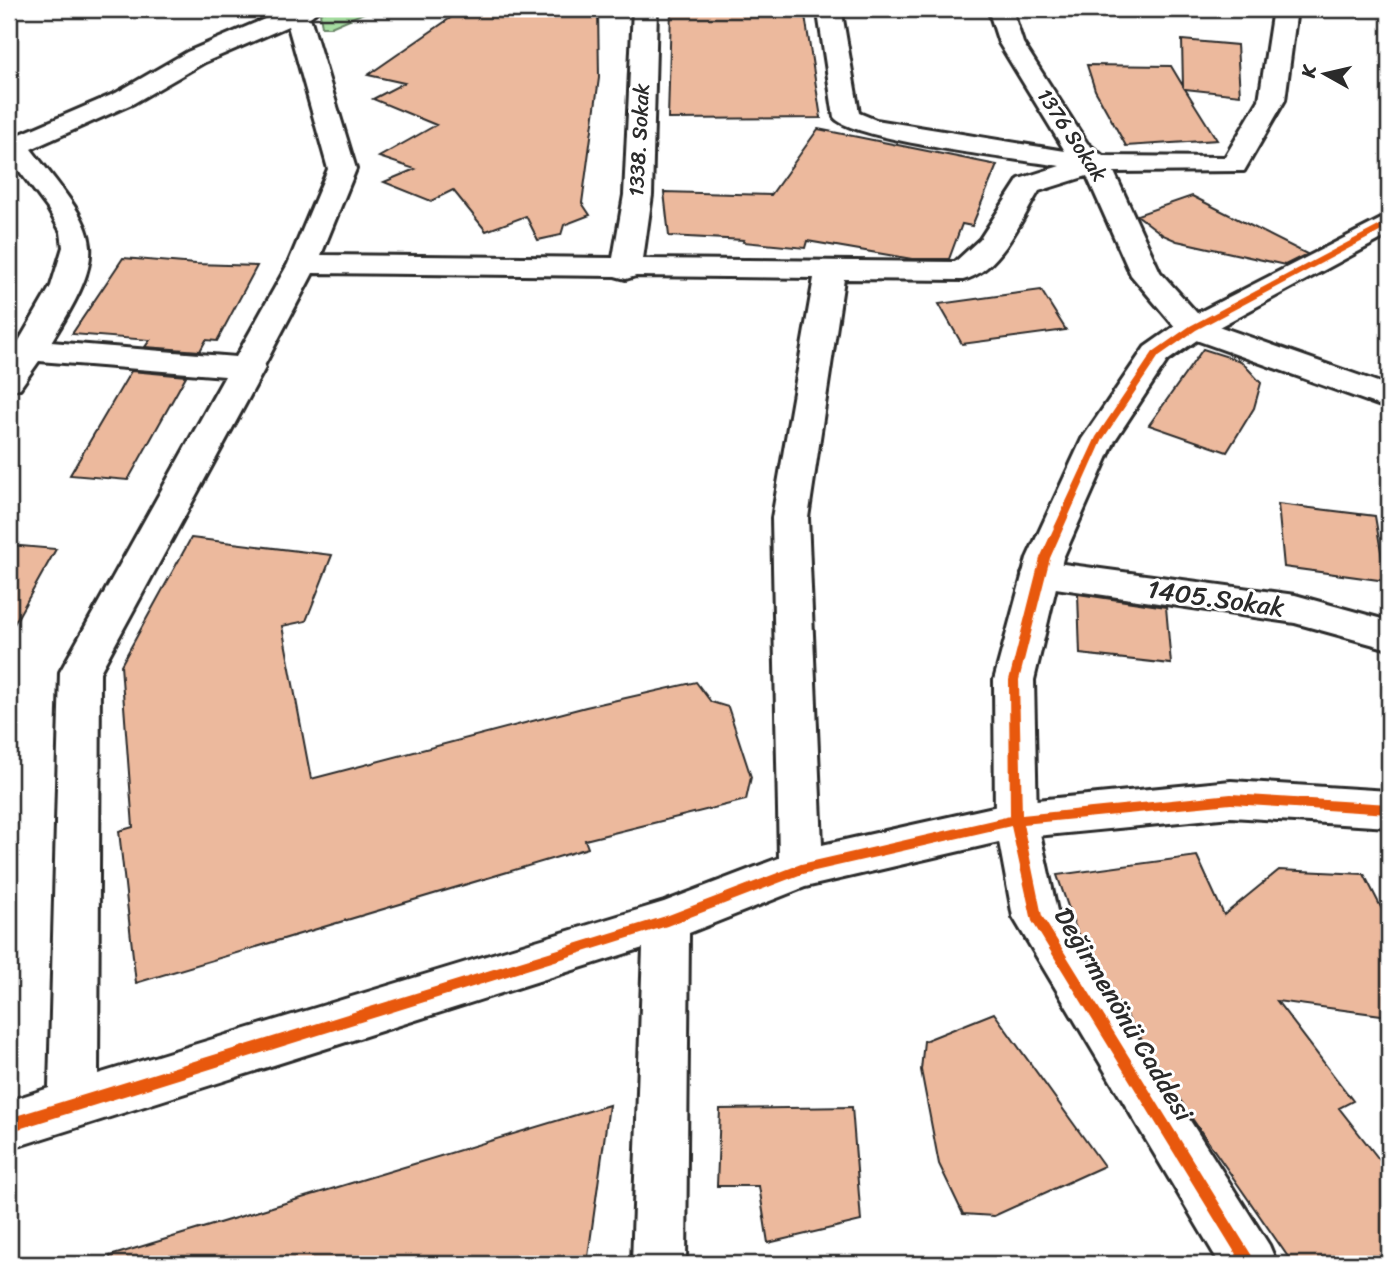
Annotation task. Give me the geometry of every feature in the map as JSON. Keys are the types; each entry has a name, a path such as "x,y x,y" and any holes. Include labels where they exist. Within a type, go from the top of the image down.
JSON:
{"street":[{"name":"1338. Sokak","path":"626,270 638,195 645,9"},
{"path":"833,9 830,13 847,117 870,127 1097,164 1234,165 1272,100 1285,9"},
{"name":"1376 Sokak","path":"1000,9 1011,43 1077,148 1097,164 1146,275 1193,328"},
{"path":"9,381 30,350 74,272 77,234 12,148 124,98 195,57 303,12 342,169 303,264 249,368 80,672 73,1106"},
{"path":"303,264 626,270 671,266 963,271 991,245 1029,185 1097,164"},
{"name":"Değirmenönü Caddesi","path":"1250,1264 1036,917 1016,820 1014,680 1045,558 1098,439 1156,355 1193,328 1389,224"},
{"path":"801,869 790,518 830,270"},
{"path":"1193,328 1389,398"},
{"path":"30,350 249,368"},
{"name":"1405.Sokak","path":"1041,575 1295,609 1389,635"},
{"path":"9,1125 667,921 801,869 1016,820 1231,799 1389,809"},
{"path":"659,1264 667,921"}],"green space":[{"path":"330,9 373,9 331,27 322,27 320,13"}],"building":[{"path":"493,9 598,9 599,78 582,203 590,215 564,225 561,235 538,240 526,216 486,231 453,190 431,201 384,182 415,169 379,157 436,125 373,99 404,83 368,75 459,12 486,13"},
{"path":"671,9 804,9 821,118 668,119"},
{"path":"1182,40 1237,45 1240,95 1185,89 1217,140 1126,146 1095,90 1087,65 1171,66 1183,86"},
{"path":"818,129 997,165 972,226 962,224 949,259 912,259 807,241 805,248 743,242 744,240 669,236 664,192 771,195"},
{"path":"1192,196 1307,254 1285,265 1177,241 1163,235 1137,215"},
{"path":"123,258 257,266 217,341 206,340 200,351 145,347 150,340 72,334"},
{"path":"1041,290 1066,330 962,344 939,304"},
{"path":"1203,349 1241,361 1261,383 1254,408 1227,452 1149,425"},
{"path":"131,371 186,376 128,480 70,475"},
{"path":"1278,504 1375,516 1386,581 1284,567"},
{"path":"191,538 332,555 306,621 282,626 311,779 586,707 696,682 711,702 728,707 751,777 746,800 585,840 588,848 136,983 119,831 133,827 121,665"},
{"path":"9,545 56,549 9,633"},
{"path":"1078,594 1166,607 1171,664 1080,654"},
{"path":"1197,856 1224,915 1279,870 1364,874 1389,923 1389,1016 1277,1001 1353,1101 1339,1108 1389,1172 1389,1264 1293,1264 1191,1117 1082,946 1057,875"},
{"path":"994,1013 1104,1166 994,1216 963,1214 939,1164 921,1070 924,1041"},
{"path":"609,1105 587,1264 111,1264 110,1256"},
{"path":"852,1107 861,1221 768,1243 759,1186 717,1186 720,1109"}],"cycle path":[{"path":"1250,1264 1036,917 1016,820 1014,680 1045,558 1099,439 1156,354 1193,328 1389,224"},
{"path":"9,1125 667,921 801,869 1016,820 1231,799 1389,809"}]}
